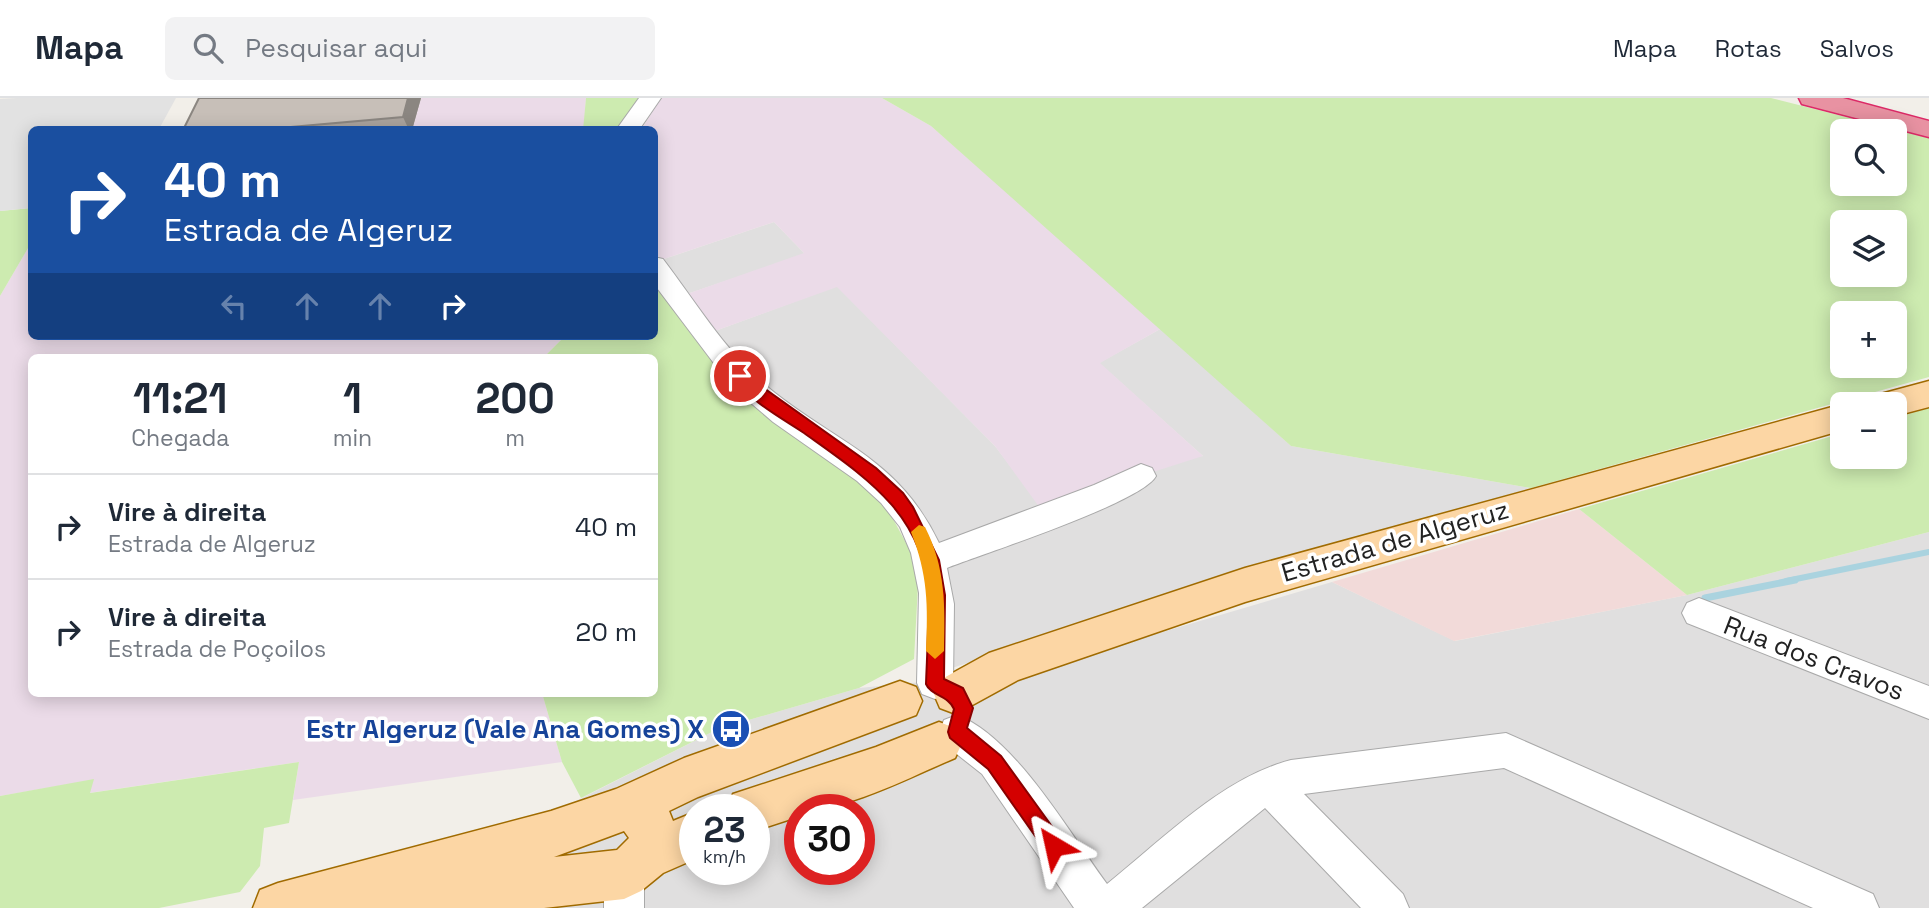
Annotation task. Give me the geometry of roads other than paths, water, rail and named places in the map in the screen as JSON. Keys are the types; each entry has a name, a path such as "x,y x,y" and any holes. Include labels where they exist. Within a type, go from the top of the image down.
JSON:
{"highway":[{"path":"1812,98 1929,129"}],"main road":[{"path":"1907,400 1929,394"},
{"name":"Estrada de Algeruz","path":"627,878 599,873 590,865 585,854 585,841 601,818 684,780 937,711 1004,666 1244,585 1706,453 1830,420"},
{"path":"770,803 879,768 937,711"},
{"path":"620,809 639,811 653,829 653,842 627,878"},
{"name":"Estrada de Algeruz","path":"278,908 551,835 620,809"},
{"path":"341,908 460,890 627,878 679,845"}],"street":[{"path":"630,126 650,98"},
{"path":"658,270 754,391 870,472 898,497 917,526 931,560 937,595 937,711 995,762 1099,908"},
{"path":"931,560 1105,494 1141,477"},
{"name":"Rua dos Cravos","path":"1699,613 1929,703"},
{"path":"1110,908 1244,799 1268,784 1291,778 1506,750 1859,908"},
{"path":"1268,784 1390,908"}],"waterway":[{"path":"1786,581 1929,552"},
{"path":"1705,598 1795,580"}],"place":[{"name":"Estr Algeruz (Vale Ana Gomes) X","path":"731,729"}]}
